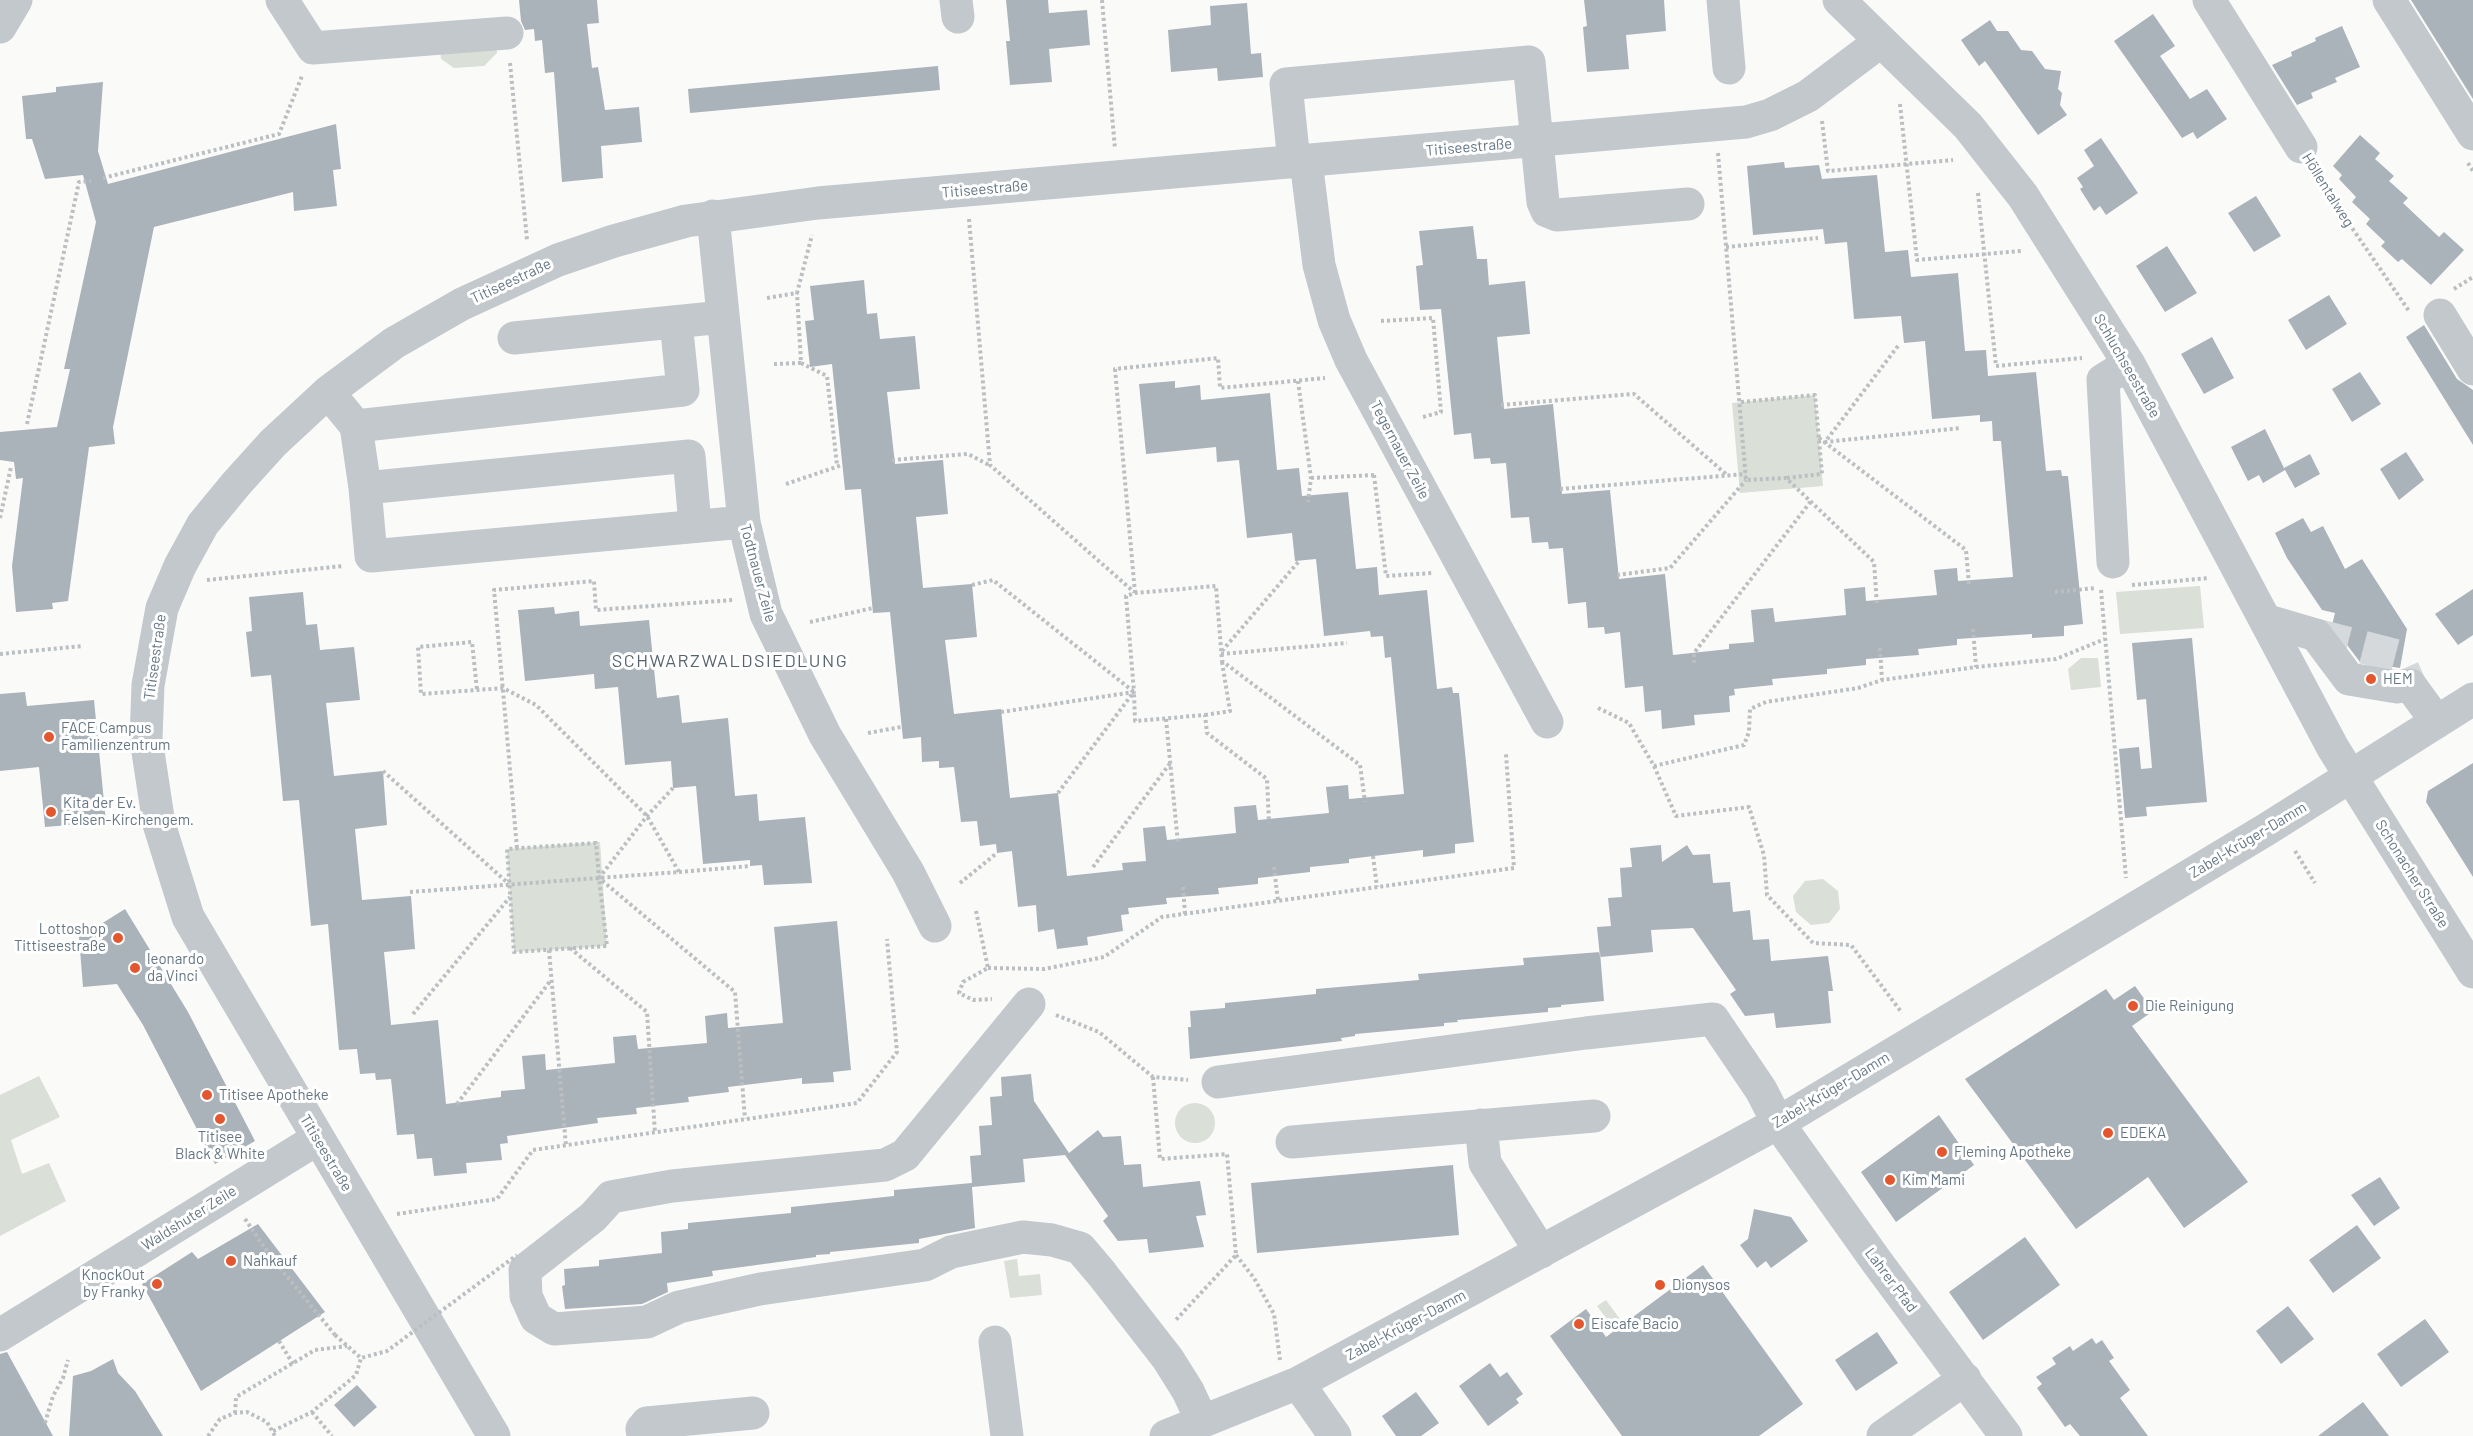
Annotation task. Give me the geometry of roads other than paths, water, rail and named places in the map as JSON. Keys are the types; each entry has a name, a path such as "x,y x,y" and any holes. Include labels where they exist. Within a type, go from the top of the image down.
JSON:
{"street":[{"path":"0,27 16,0"},
{"path":"282,0 313,48 507,33"},
{"path":"1723,0 1729,68"},
{"name":"Schluchseestraße","path":"1839,0 1968,126 2023,196 2129,364 2351,777"},
{"name":"Höllentalweg","path":"2209,0 2301,147"},
{"path":"2389,0 2473,134"},
{"name":"Titiseestraße","path":"494,1436 188,917 159,824 146,740 148,685 162,608 180,566 203,524 273,443 328,392 394,343 462,304 558,260 614,241 713,216 818,203 1746,122 1770,115 1808,96 1881,41"},
{"name":"Tegernauer Zeile","path":"1537,141 1529,62 1286,84 1319,265 1334,320 1351,360 1547,722"},
{"path":"1537,141 1543,202 1547,211 1557,215 1688,204"},
{"name":"Todtnauer Zeile","path":"713,216 744,522 766,614 825,735 908,872 935,926"},
{"path":"2433,308 2473,369"},
{"path":"514,338 723,317"},
{"path":"356,426 683,390 676,322"},
{"path":"2112,580 2103,380 2129,364"},
{"path":"328,392 356,426 365,488 371,556 744,522"},
{"path":"365,488 689,456 695,525"},
{"path":"2265,620 2316,635 2349,680 2397,687 2410,685 2437,722"},
{"name":"Zabel-Krüger-Damm","path":"1166,1436 1291,1386 1778,1123 2351,777 2473,699"},
{"name":"Schonacher Straße","path":"2351,777 2473,972"},
{"path":"1029,1004 905,1155 885,1165 672,1185 611,1197 592,1217 525,1270 526,1296 537,1318 554,1329 646,1322 679,1307 760,1289 925,1265 951,1252 1023,1237 1052,1240 1080,1248 1155,1343 1188,1391 1202,1421"},
{"name":"Lahrer Pfad","path":"1218,1082 1713,1019 1761,1090 1778,1123 1877,1262 2006,1436"},
{"path":"1292,1142 1594,1116"},
{"path":"1481,1125 1485,1163 1540,1252"},
{"name":"Waldshuter Zeile","path":"0,1335 317,1139"},
{"path":"995,1342 1007,1436"},
{"path":"1883,1436 1965,1379"},
{"path":"1291,1386 1335,1436"},
{"path":"643,1436 642,1429 647,1423 753,1413"}],"tunnel":[{"path":"2316,635 2397,656 2410,685"}],"place":[{"name":"HEM","path":"2371,679"},
{"name":"FACE Campus Familienzentrum","path":"49,737"},
{"name":"Kita der Ev. Felsen-Kirchengem.","path":"51,812"},
{"name":"Lottoshop Tittiseestraße","path":"118,938"},
{"name":"leonardo da Vinci","path":"135,968"},
{"name":"Die Reinigung","path":"2133,1006"},
{"name":"Titisee Apotheke","path":"207,1095"},
{"name":"Titisee Black & White","path":"220,1119"},
{"name":"EDEKA","path":"2108,1133"},
{"name":"Fleming Apotheke","path":"1942,1152"},
{"name":"Kim Mami","path":"1890,1180"},
{"name":"Nahkauf","path":"231,1261"},
{"name":"KnockOut by Franky","path":"157,1284"},
{"name":"Dionysos","path":"1660,1285"},
{"name":"Eiscafe Bacio","path":"1579,1324"}],"district":[{"name":"SCHWARZWALDSIEDLUNG","path":"730,661"}]}
